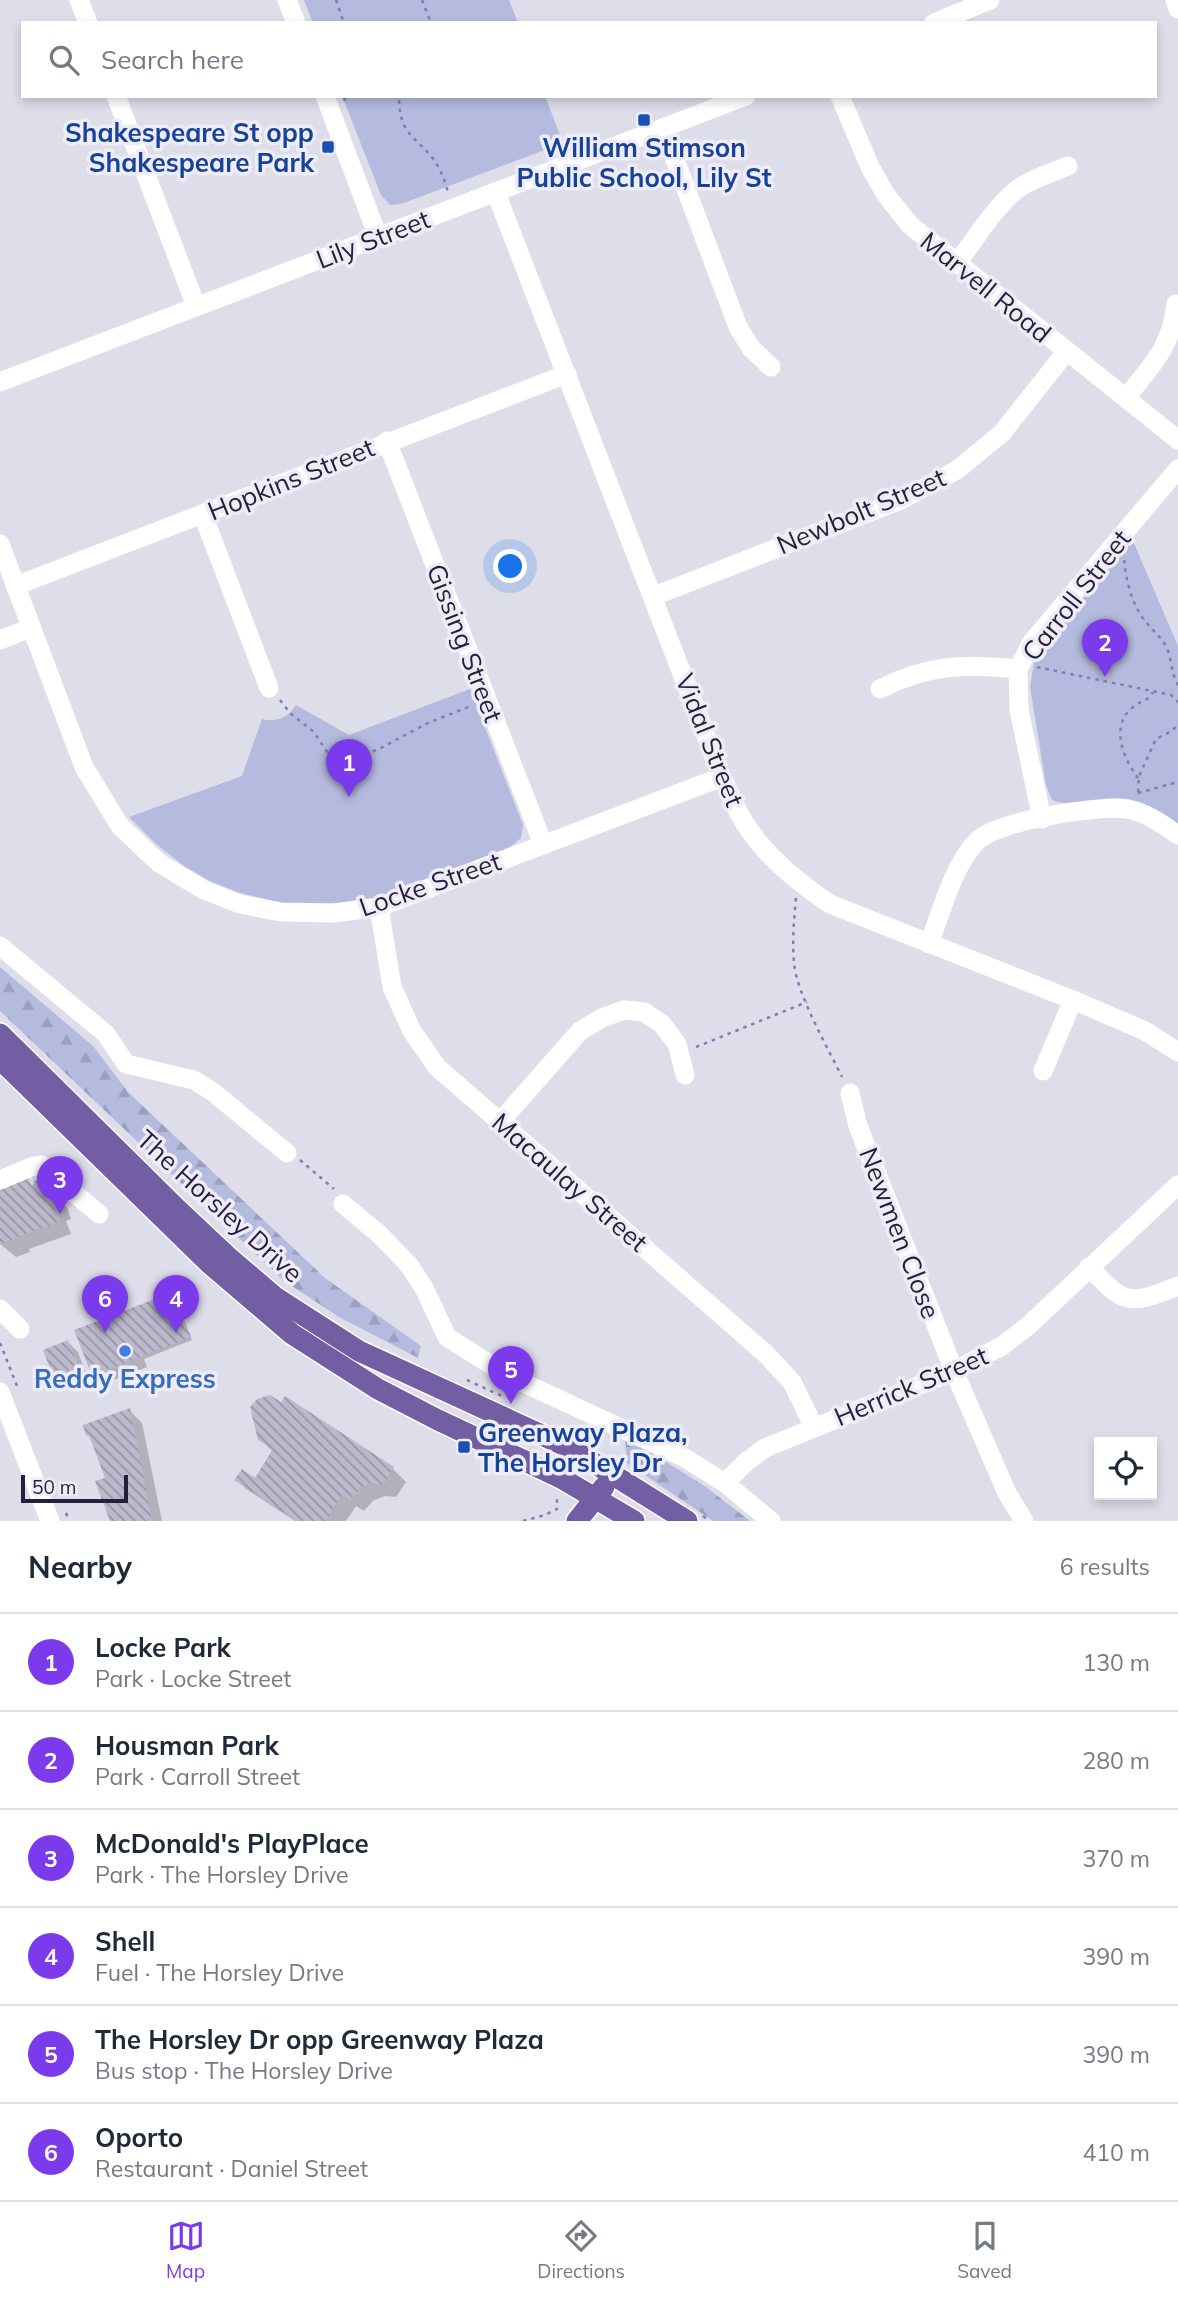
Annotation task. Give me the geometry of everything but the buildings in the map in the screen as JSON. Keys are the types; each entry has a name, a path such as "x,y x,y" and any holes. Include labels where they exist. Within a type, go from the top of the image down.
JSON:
{"main road":[{"name":"The Horsley Drive","path":"0,1034 187,1218 275,1297 359,1351 539,1433 613,1474 687,1521"},
{"name":"The Horsley Drive","path":"0,1059 209,1263 292,1334 378,1389 561,1478 634,1521"},
{"path":"577,1521 613,1474"}],"street":[{"path":"79,0 87,21"},
{"path":"287,0 295,21"},
{"path":"939,21 990,0"},
{"path":"1175,0 1178,9"},
{"path":"117,98 196,306"},
{"path":"326,98 378,237"},
{"name":"Lily Street","path":"0,382 741,98"},
{"name":"Marvell Road","path":"841,98 870,167 886,195 910,225 1178,440"},
{"path":"663,128 738,327 751,348 771,367"},
{"path":"956,264 1016,190 1033,179 1069,166"},
{"name":"Vidal Street","path":"496,193 722,777 744,822 773,859 797,881 830,904 1073,1000 1145,1031 1178,1052"},
{"path":"1126,398 1161,353 1173,330 1176,304"},
{"name":"Newbolt Street","path":"653,596 901,500 957,470 1002,433 1066,352"},
{"name":"Hopkins Street","path":"15,586 567,374"},
{"name":"Gissing Street","path":"387,442 543,844"},
{"name":"Carroll Street","path":"1042,819 1019,710 1019,666 1032,642 1178,469"},
{"path":"203,514 270,688"},
{"name":"Locke Street","path":"0,544 84,767 120,826 159,863 204,890 240,904 281,912 334,913 379,906 722,777"},
{"path":"0,640 31,628"},
{"path":"880,689 906,675 936,668 1019,666"},
{"path":"929,944 964,858 978,840 999,828 1099,808 1128,809 1155,819 1178,835"},
{"name":"Macaulay Street","path":"379,906 392,987 412,1031 437,1067 765,1354 792,1382 814,1427"},
{"path":"0,946 106,1034 127,1064 194,1080 214,1092 287,1153"},
{"path":"1043,1071 1073,1000"},
{"path":"500,1122 580,1031 602,1018 624,1010 644,1012 662,1024 677,1044 685,1075"},
{"name":"Newmen Close","path":"850,1093 858,1126 954,1371 1007,1493 1024,1521"},
{"path":"0,1180 41,1165 99,1214"},
{"name":"Herrick Street","path":"724,1483 765,1448 954,1371 1002,1346 1028,1326 1178,1185"},
{"path":"343,1204 380,1235 408,1265 424,1288 446,1337 507,1375 674,1452 724,1483 771,1521"},
{"path":"1089,1267 1111,1290 1128,1300 1146,1299 1178,1286"},
{"path":"0,1298 9,1318"},
{"path":"0,1392 50,1521"}],"path":[{"path":"336,0 343,21"},
{"path":"422,0 430,21"},
{"path":"401,98 404,126 443,175 453,209"},
{"path":"1124,532 1125,568 1133,600 1144,620 1167,649 1173,677 1178,685"},
{"path":"1019,666 1153,691 1176,698 1178,702"},
{"path":"270,688 290,713 314,732 327,752 338,758 355,757 377,750 428,723 487,699"},
{"path":"1138,778 1129,766 1120,734 1122,723 1130,711 1136,704 1150,697 1153,691"},
{"path":"1135,812 1138,778 1156,739 1172,732 1178,724"},
{"path":"1138,792 1178,782"},
{"path":"797,881 793,929 794,966 807,1002 850,1093"},
{"path":"679,1054 807,1002"},
{"path":"287,1153 304,1162 334,1188 343,1204"},
{"path":"460,1379 472,1381 506,1398"}],"green space":[{"path":"304,0 509,0 517,21 312,21"},
{"path":"343,98 546,98 563,143 401,204 390,205 381,195"},
{"path":"1133,541 1178,646 1178,824 1134,800 1109,798 1068,803 1052,800 1046,785 1030,687 1034,663 1046,641"},
{"path":"470,689 523,825 521,838 509,848 380,897 347,903 288,905 237,892 184,866 155,843 129,817 242,776 262,719 281,718 290,713 296,705 349,735"},
{"path":"0,967 93,1046 128,1092 325,1278 421,1346 418,1358 339,1317 283,1280 0,1011"},
{"path":"625,1436 706,1487 750,1521 713,1521 627,1463"}],"place":[{"name":"William Stimson Public School, Lily St","path":"644,120"},
{"name":"Shakespeare St opp Shakespeare Park","path":"328,147"},
{"name":"Housman Park","path":"1105,677"},
{"name":"Locke Park","path":"349,797"},
{"name":"McDonald's PlayPlace","path":"60,1214"},
{"name":"Oporto","path":"105,1333"},
{"name":"Shell","path":"176,1333"},
{"name":"Reddy Express","path":"125,1351"},
{"name":"The Horsley Dr opp Greenway Plaza","path":"511,1404"},
{"name":"Greenway Plaza, The Horsley Dr","path":"464,1447"}]}
